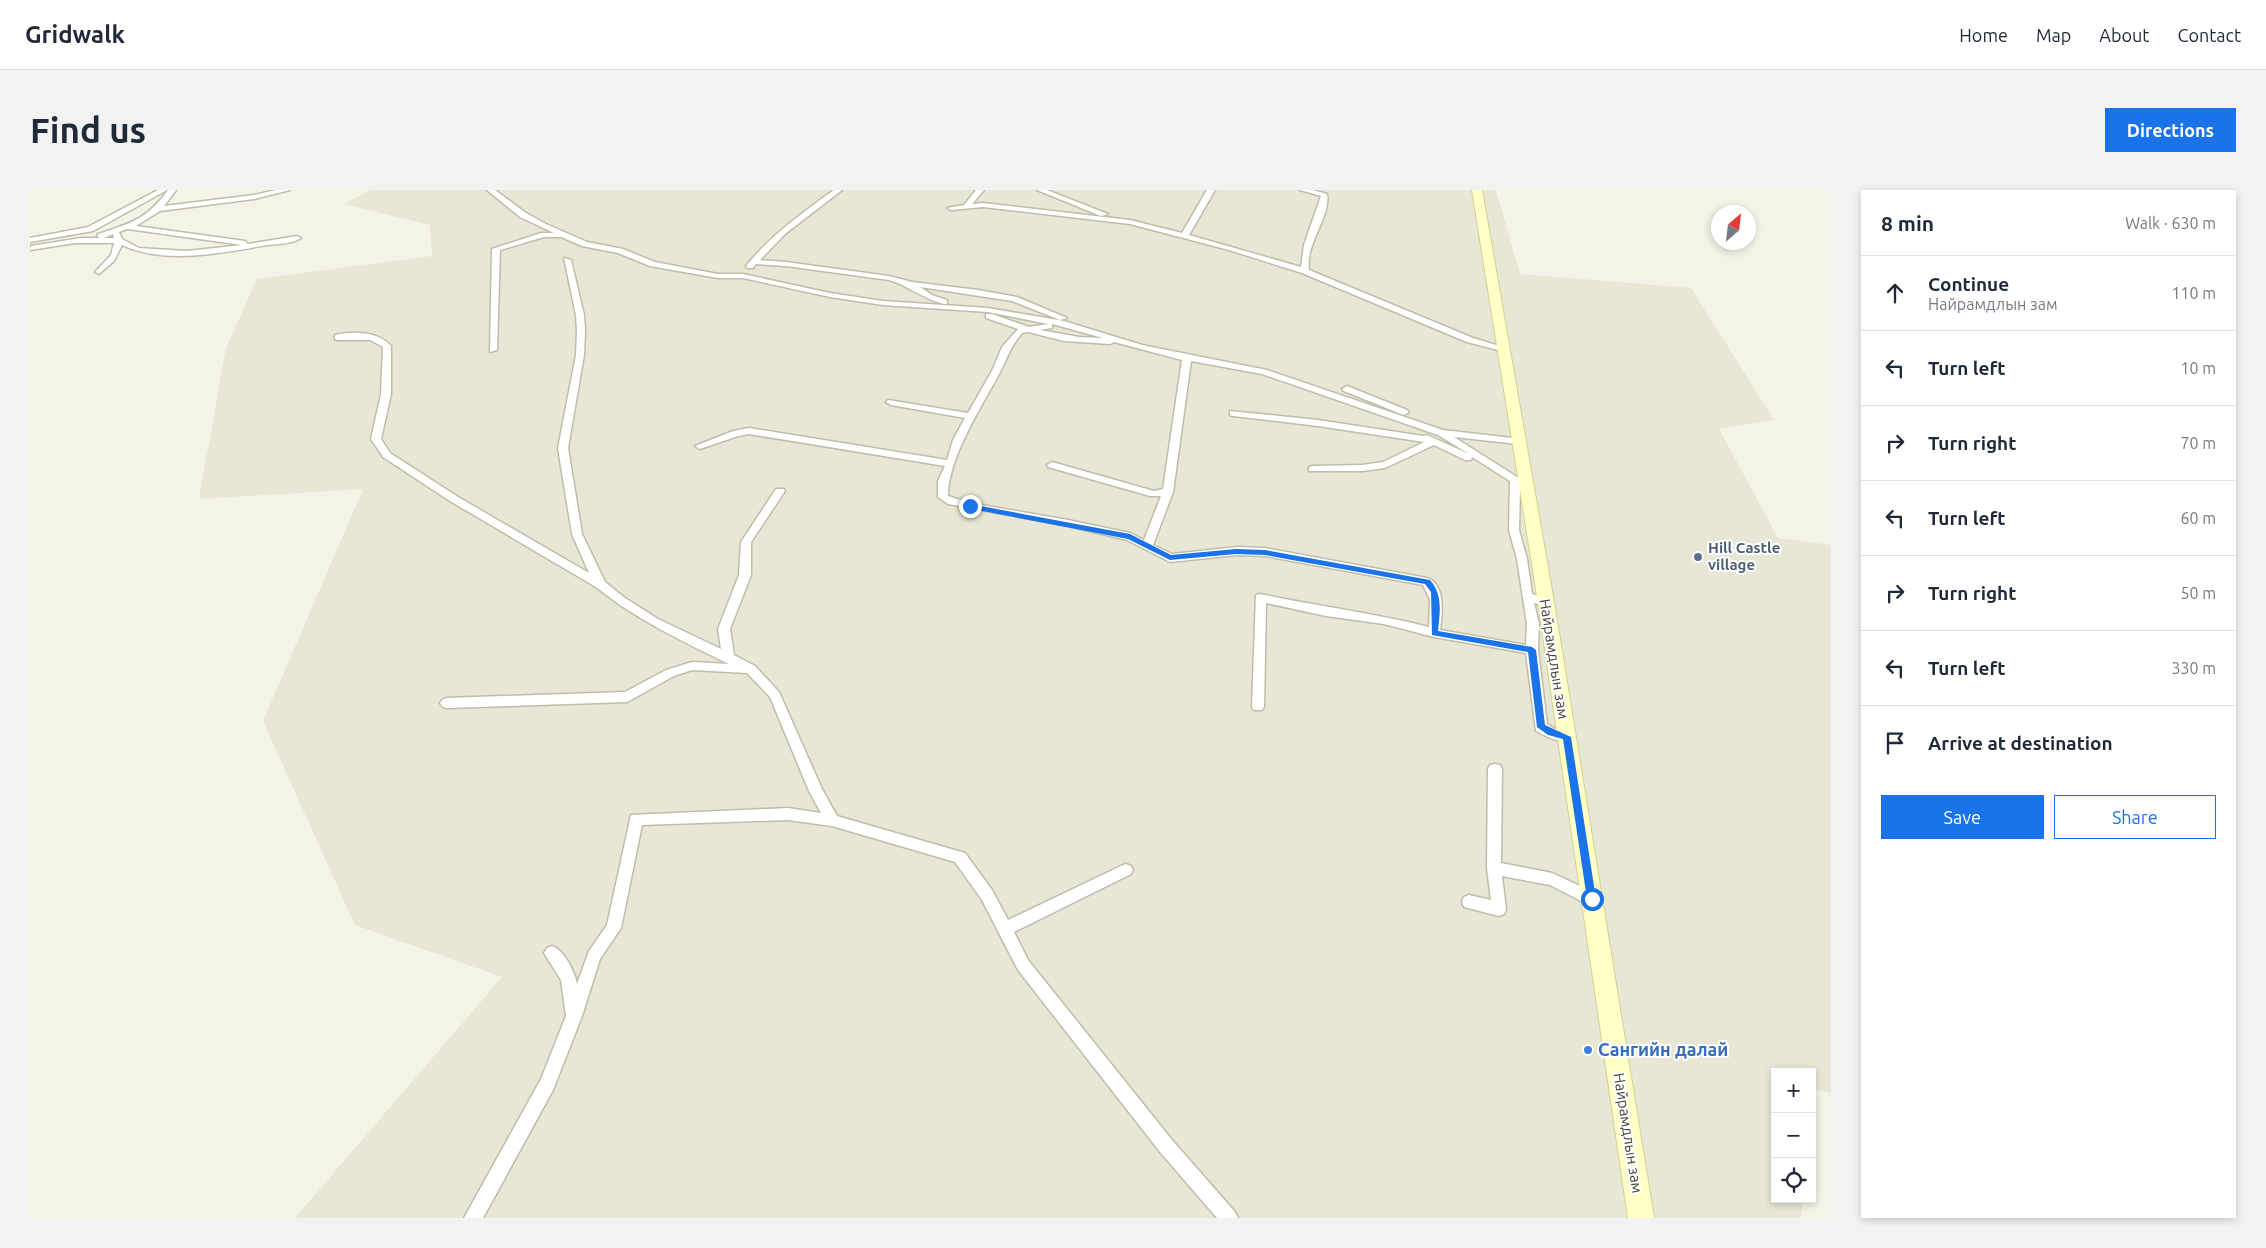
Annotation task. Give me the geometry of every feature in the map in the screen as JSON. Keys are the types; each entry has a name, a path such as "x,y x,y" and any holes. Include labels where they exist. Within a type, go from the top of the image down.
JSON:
{"main road":[{"name":"Найрамдлын зам","path":"1477,190 1518,441 1520,483 1546,602 1642,1218"}],"street":[{"path":"30,242 95,219 117,205 150,190"},
{"path":"30,242 90,229 128,207 169,190"},
{"path":"73,241 116,232 140,222 158,209 169,190"},
{"path":"116,232 127,217 144,204 160,199 169,190"},
{"path":"158,209 254,197 286,190"},
{"path":"491,190 512,207 543,226 590,245 615,250 669,268 718,276 743,276 830,295 883,303 967,308 1064,324 1187,358 1264,372 1355,404 1438,437"},
{"path":"498,190 507,194 512,207"},
{"path":"743,276 753,262 782,232 838,190"},
{"path":"967,205 980,190"},
{"path":"1040,190 1090,210 1232,248 1305,271 1402,310 1429,324 1470,340 1502,348"},
{"path":"1184,236 1212,190"},
{"path":"1304,190 1325,194 1320,218 1303,259 1305,271"},
{"path":"951,208 967,205 1130,222"},
{"path":"102,223 127,217"},
{"path":"128,227 257,245"},
{"path":"100,272 117,255 119,241 116,232"},
{"path":"493,350 496,249 544,235 570,237"},
{"path":"30,242 119,241 138,250 188,253 219,251 297,238"},
{"path":"567,260 580,315 581,331 580,354 563,448 577,534 600,584"},
{"path":"753,262 859,274 1014,299 1089,327 1106,337"},
{"path":"908,283 929,297 967,308 1023,329 1090,342 1120,341"},
{"path":"946,288 1013,315"},
{"path":"1064,324 1023,329 1019,331 1006,347 996,371 958,440 951,464 943,481 943,497 952,502 1077,525 1130,537 1148,544 1170,558 1236,551 1265,552 1428,582 1435,591 1434,633"},
{"path":"338,337 365,336 382,342 387,346 386,394 376,439 386,455 454,499 600,584 621,601 654,622 728,656 751,669 774,695 816,791 832,820"},
{"path":"1148,544 1168,492 1187,358"},
{"path":"1347,388 1402,411 1482,466 1498,470 1520,483 1514,530 1522,559 1532,624 1532,650 1541,727 1551,733 1567,737"},
{"path":"891,402 971,416"},
{"path":"1233,413 1438,437 1477,436 1518,441"},
{"path":"700,446 736,433 749,431 951,464"},
{"path":"1477,436 1498,470"},
{"path":"1313,469 1362,468 1385,465 1438,437"},
{"path":"1052,465 1154,494 1168,492"},
{"path":"728,656 724,630 745,574 746,542 780,491"},
{"path":"1528,597 1546,602"},
{"path":"1258,707 1260,598 1326,612 1384,620 1434,633 1532,650"},
{"path":"446,703 627,697 670,674 692,666 751,669"},
{"path":"1469,902 1499,909 1494,868 1495,769"},
{"path":"473,1218 547,1084 574,1016 594,956 614,928 636,819 788,814 832,820 960,857 987,895 1023,964 1166,1146 1229,1218"},
{"path":"1494,868 1552,879 1592,899"},
{"path":"1003,928 1016,925 1126,870"},
{"path":"552,953 568,978 574,1016"}],"shaded area":[{"path":"370,190 1496,190 1520,274 1691,288 1774,420 1719,429 1778,538 1831,545 1831,1093 1816,1090 1816,1068 1771,1068 1771,1203 1803,1203 1801,1218 295,1218 502,977 355,925 263,721 363,489 199,499 226,348 257,279 432,256 430,225 344,204"}],"place":[{"name":"Hill Castle village","path":"1698,557"},
{"name":"Сангийн далай","path":"1588,1050"}],"route":[{"path":"970,506 1068,523 1130,537 1148,544 1170,558 1185,558 1236,551 1265,552 1336,567 1428,582 1435,591 1434,633 1532,650 1541,727 1551,733 1567,737 1592,899"}]}
